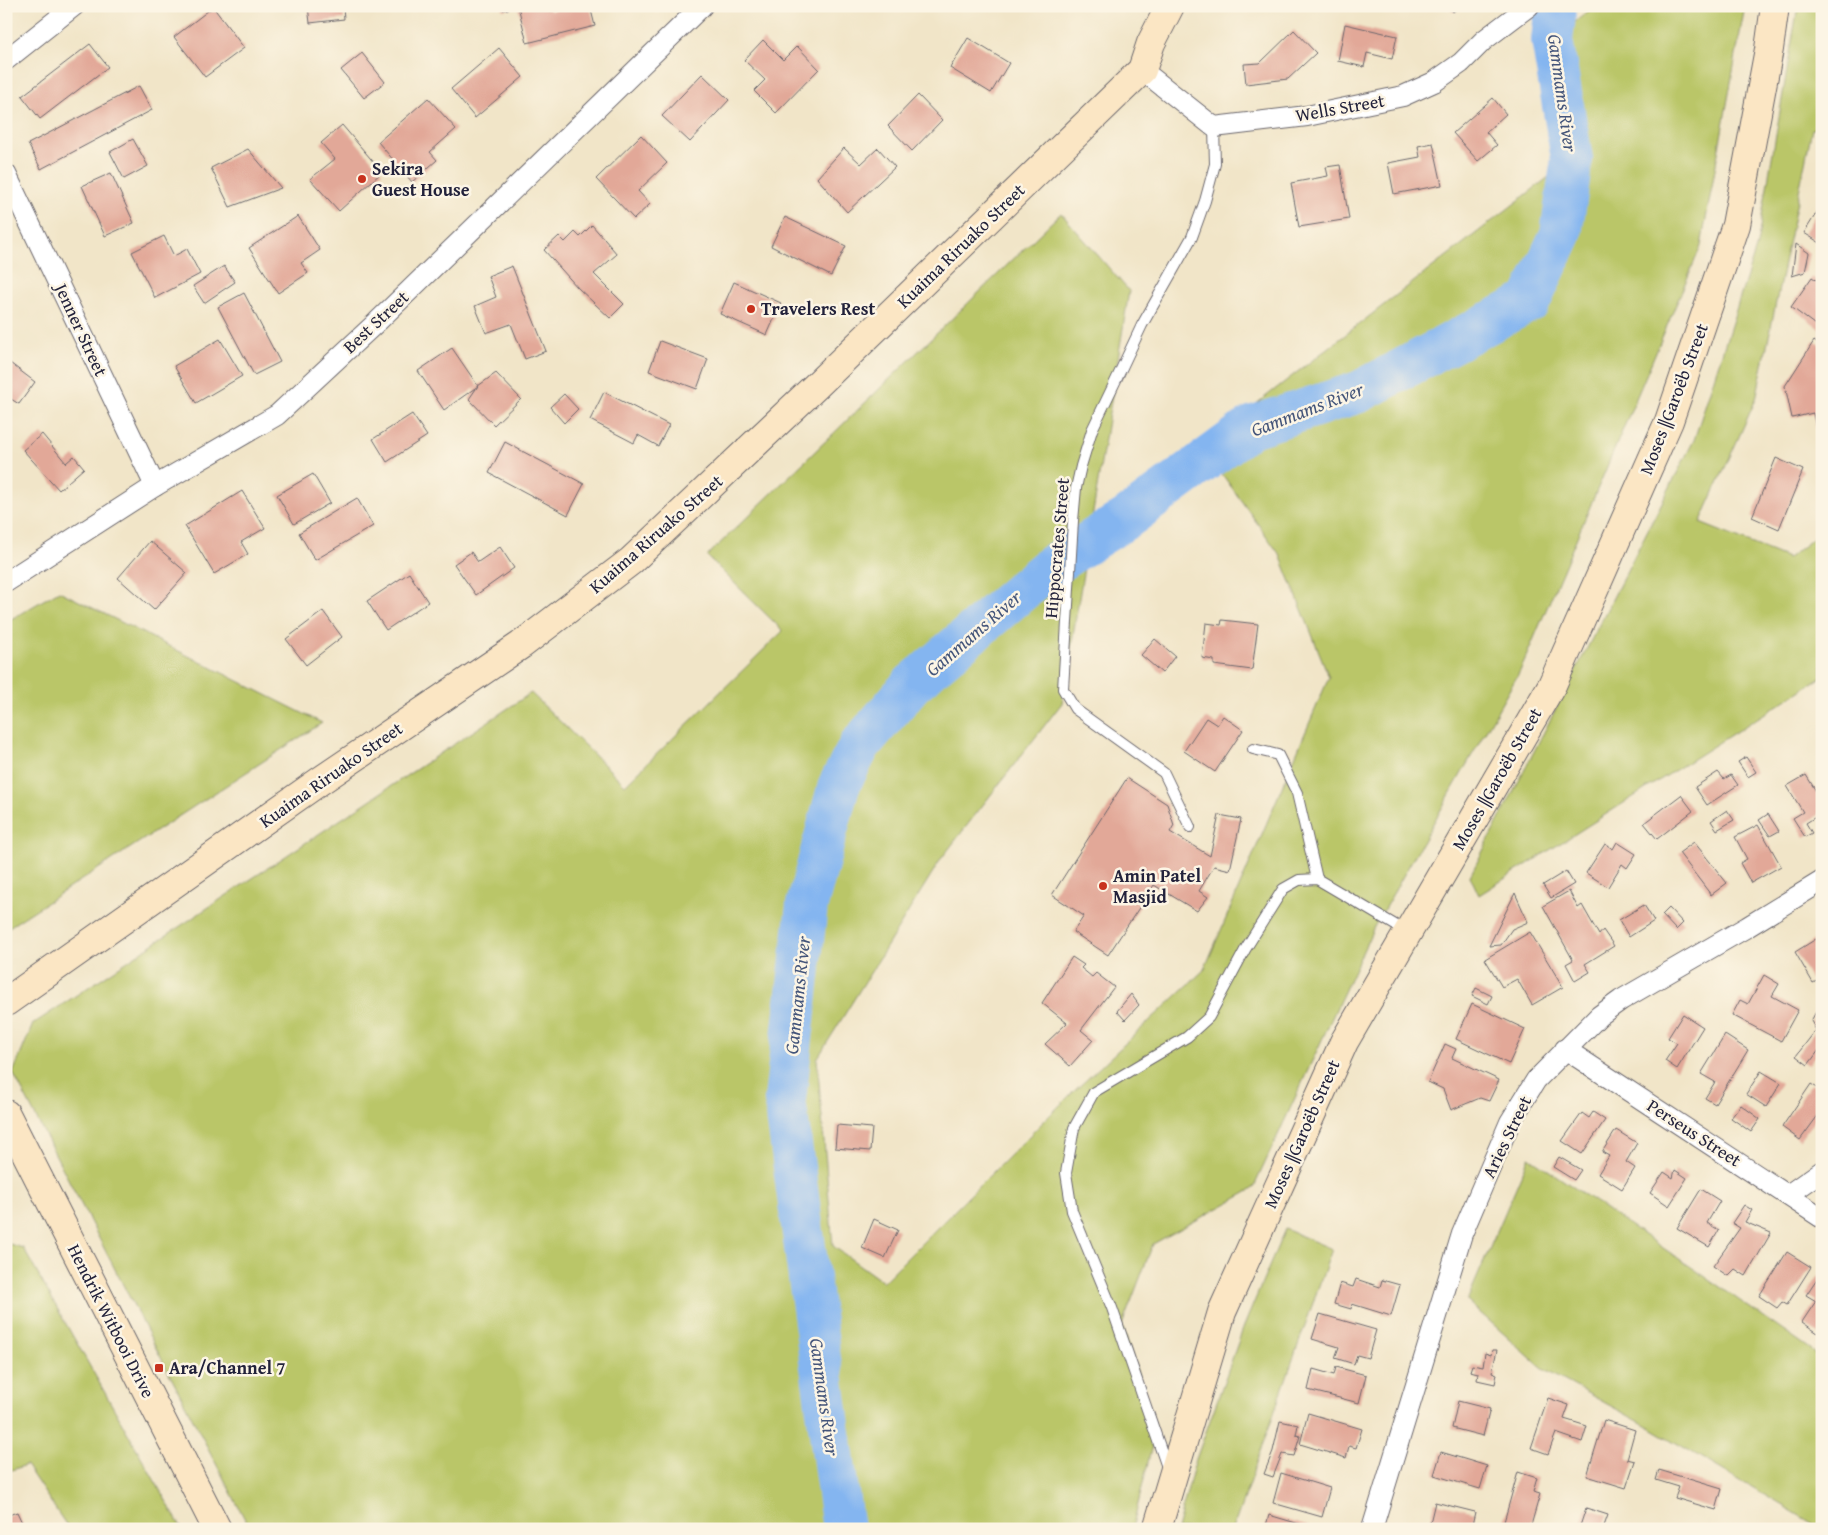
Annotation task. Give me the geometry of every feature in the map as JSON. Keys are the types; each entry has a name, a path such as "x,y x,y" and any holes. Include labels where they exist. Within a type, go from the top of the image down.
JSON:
{"street":[{"path":"6,60 74,6"},
{"name":"Best Street","path":"6,582 155,486 277,415 377,322 702,6"},
{"name":"Kuaima Riruako Street","path":"6,1002 327,776 521,645 631,561 816,386 1142,70 1151,43 1170,6"},
{"name":"Wells Street","path":"1214,127 1307,116 1403,96 1434,82 1461,63 1484,40 1529,6"},
{"name":"Moses ǁGaroëb Street","path":"1157,1529 1222,1312 1344,1042 1552,685 1670,420 1736,225 1776,6"},
{"path":"1142,70 1214,127"},
{"name":"Jenner Street","path":"6,174 155,486"},
{"name":"Aries Street","path":"1372,1529 1462,1234 1510,1122 1536,1080 1599,1016 1621,1000 1748,927 1822,881"},
{"name":"Perseus Street","path":"1565,1049 1822,1218"},
{"name":"Hendrik Witbooi Drive","path":"6,1114 217,1529"},
{"path":"1788,1195 1822,1171"}],"lane":[{"name":"Hippocrates Street","path":"1190,827 1164,773 1075,709 1063,690 1076,488 1092,430 1142,325 1192,237 1215,164 1214,127"},
{"path":"1253,749 1278,755 1297,793 1317,880"},
{"path":"1171,1479 1112,1308 1072,1211 1066,1173 1074,1128 1094,1092 1187,1037 1209,1017 1246,948 1283,889 1299,880 1317,880 1408,932"}],"green space":[{"path":"1595,6 1745,6 1701,246 1520,671 1374,927 1253,1189 1153,1244 1122,1325 1156,1429 1132,1529 250,1529 13,1073 33,1024 531,693 625,785 783,631 707,556 1061,213 1129,291 1062,703 941,859 817,1059 833,1246 883,1282 1070,1095 1204,970 1329,677 1280,555 1202,446 1572,159 1552,40"},
{"path":"1798,6 1822,6 1822,127 1812,129 1756,399 1700,523 1788,558 1822,532 1822,677 1479,895 1470,876 1694,440 1757,245"},
{"path":"59,591 322,723 6,929 6,622"},
{"path":"1529,1157 1822,1358 1822,1529 1651,1428 1543,1369 1467,1301"},
{"path":"1285,1229 1332,1249 1233,1529 1177,1529 1195,1462 1244,1326"},
{"path":"6,1243 23,1248 182,1529 69,1529 26,1465 6,1472"}],"building":[{"path":"308,6 343,6 344,19 310,23"},
{"path":"502,6 516,6 516,7 503,10"},
{"path":"518,6 549,6 550,11 567,6 590,6 595,26 527,43"},
{"path":"1448,6 1460,6 1453,12"},
{"path":"213,7 244,48 205,77 174,37"},
{"path":"1345,24 1397,36 1392,59 1367,53 1364,67 1338,61"},
{"path":"1294,30 1316,53 1288,79 1246,84 1244,64 1260,63"},
{"path":"968,38 1009,63 991,93 950,68"},
{"path":"763,40 783,60 797,46 819,69 776,113 754,91 765,80 744,60"},
{"path":"90,44 108,67 40,119 22,96"},
{"path":"499,48 523,77 475,118 451,89"},
{"path":"362,53 385,82 364,98 341,70"},
{"path":"702,74 729,100 690,142 662,116"},
{"path":"139,86 152,110 41,169 28,144"},
{"path":"918,95 942,120 912,151 888,126"},
{"path":"428,98 456,129 430,152 437,160 412,182 378,142"},
{"path":"1493,98 1506,114 1486,132 1497,145 1478,161 1453,133"},
{"path":"342,125 382,172 339,211 310,179 335,159 321,143"},
{"path":"641,135 667,163 638,191 650,204 634,219 596,179"},
{"path":"133,139 148,166 124,179 110,152"},
{"path":"1433,143 1442,185 1394,194 1388,163 1420,157 1418,146"},
{"path":"844,148 861,164 878,148 895,167 847,212 817,178"},
{"path":"248,149 281,188 230,207 211,168"},
{"path":"1340,165 1349,219 1299,227 1291,183 1328,176 1326,167"},
{"path":"111,173 134,223 105,236 82,186"},
{"path":"1822,204 1822,244 1804,233"},
{"path":"298,216 320,250 301,263 308,273 278,293 249,248"},
{"path":"785,217 846,246 831,276 771,246"},
{"path":"592,225 617,254 594,274 624,304 610,318 578,288 544,250 559,236 565,242 575,232 580,237"},
{"path":"164,236 174,256 187,249 200,274 155,298 132,252"},
{"path":"1796,244 1809,253 1805,272 1792,276"},
{"path":"224,266 235,282 204,303 193,286"},
{"path":"512,266 546,351 525,359 511,324 486,333 475,306 496,297 488,276"},
{"path":"1812,277 1822,284 1822,330 1791,307"},
{"name":"Travelers Rest","path":"734,282 781,303 767,335 720,314"},
{"path":"244,293 280,362 254,375 218,307"},
{"path":"220,339 242,376 196,403 174,366"},
{"path":"660,341 708,359 697,389 649,371"},
{"path":"1814,341 1822,346 1822,432 1817,433 1813,413 1792,418 1785,386"},
{"path":"452,348 478,386 444,410 418,371"},
{"path":"6,360 35,382 19,404 6,396"},
{"path":"496,373 521,399 494,425 469,399 478,386"},
{"path":"604,392 669,425 658,446 638,435 634,443 590,420"},
{"path":"564,394 578,409 564,423 550,407"},
{"path":"412,414 427,436 387,462 373,439"},
{"path":"42,434 66,463 74,456 84,468 59,490 23,450"},
{"path":"505,442 584,484 568,515 489,473"},
{"path":"1776,458 1803,470 1779,529 1752,517"},
{"path":"313,474 330,503 294,524 277,495"},
{"path":"242,491 265,528 241,542 248,554 214,574 185,526"},
{"path":"357,498 373,526 315,560 299,533"},
{"path":"150,541 187,573 154,610 118,578"},
{"path":"500,547 514,568 476,595 454,564 471,552 478,562"},
{"path":"409,573 428,602 386,630 367,601"},
{"path":"323,611 342,637 306,665 286,639"},
{"path":"1222,620 1258,624 1252,670 1214,665 1214,660 1202,658 1206,623 1221,625"},
{"path":"1155,639 1175,656 1162,673 1141,655"},
{"path":"1223,716 1243,730 1215,772 1184,751 1206,718 1217,725"},
{"path":"1746,757 1756,772 1748,777 1738,762"},
{"path":"1718,772 1724,779 1731,775 1738,785 1707,805 1695,787"},
{"path":"1806,775 1816,791 1822,787 1822,813 1806,823 1812,833 1805,837 1793,818 1803,812 1787,786"},
{"path":"1127,778 1167,804 1174,825 1170,832 1210,856 1219,815 1241,819 1230,870 1214,866 1199,891 1208,897 1197,911 1154,885 1108,955 1073,932 1084,916 1052,895"},
{"path":"1681,795 1693,811 1657,839 1644,823"},
{"path":"1727,810 1734,820 1717,830 1711,821"},
{"path":"1768,814 1779,831 1770,836 1759,820"},
{"path":"1758,825 1781,866 1751,883 1740,863 1747,859 1735,837"},
{"path":"1617,842 1636,854 1627,868 1622,864 1608,887 1586,873 1605,844 1613,849"},
{"path":"1694,842 1727,883 1711,895 1679,853"},
{"path":"1566,871 1574,884 1551,898 1543,885"},
{"path":"1569,891 1578,908 1582,905 1599,935 1603,930 1614,946 1585,964 1590,972 1575,981 1566,964 1573,960 1543,906"},
{"path":"1515,893 1528,922 1512,929 1501,945 1489,946"},
{"path":"1644,905 1654,921 1629,937 1619,920"},
{"path":"1669,908 1683,923 1676,930 1662,915"},
{"path":"1530,932 1563,987 1532,1005 1517,979 1502,987 1485,959"},
{"path":"1816,939 1822,948 1822,978 1813,983 1795,952"},
{"path":"1072,957 1084,965 1081,968 1092,977 1096,973 1114,987 1081,1030 1093,1040 1070,1066 1045,1044 1067,1023 1042,1003"},
{"path":"1764,975 1779,984 1772,996 1798,1010 1781,1041 1732,1015 1740,1000 1748,1004"},
{"path":"1476,988 1492,996 1488,1004 1472,996"},
{"path":"1131,994 1139,1005 1125,1020 1117,1011"},
{"path":"1472,1004 1525,1029 1509,1064 1456,1039"},
{"path":"1817,1010 1822,1017 1822,1046 1808,1065 1796,1056 1816,1030 1811,1021"},
{"path":"1683,1014 1703,1027 1677,1069 1665,1061 1677,1043 1668,1038"},
{"path":"1725,1035 1748,1050 1715,1104 1705,1098 1715,1082 1701,1074"},
{"path":"1445,1044 1456,1049 1452,1058 1499,1080 1489,1101 1480,1098 1451,1110 1443,1089 1428,1082"},
{"path":"1761,1071 1781,1083 1766,1107 1746,1094"},
{"path":"1811,1084 1822,1091 1822,1110 1800,1140 1782,1127"},
{"path":"1741,1105 1760,1119 1751,1132 1731,1118"},
{"path":"1593,1112 1605,1120 1582,1154 1562,1141 1582,1113 1589,1118"},
{"path":"837,1125 872,1128 870,1151 835,1148"},
{"path":"1616,1130 1637,1143 1626,1162 1635,1168 1622,1189 1598,1174 1609,1156 1602,1152"},
{"path":"1559,1157 1581,1170 1574,1180 1553,1167"},
{"path":"1675,1170 1687,1178 1669,1206 1650,1193 1664,1172 1673,1178"},
{"path":"1701,1189 1720,1201 1707,1223 1719,1230 1709,1247 1677,1228"},
{"path":"1744,1205 1752,1210 1745,1222 1771,1233 1746,1276 1735,1269 1728,1276 1713,1266 1740,1228 1732,1223"},
{"path":"874,1219 898,1230 885,1258 862,1248"},
{"path":"1787,1252 1811,1267 1787,1305 1782,1302 1777,1308 1759,1296"},
{"path":"1822,1271 1822,1336 1802,1322 1816,1301 1806,1295"},
{"path":"1356,1279 1380,1287 1382,1280 1400,1285 1391,1316 1352,1304 1351,1309 1334,1304 1340,1283 1353,1287"},
{"path":"1320,1314 1376,1330 1368,1358 1357,1355 1354,1364 1335,1358 1339,1347 1312,1339"},
{"path":"1492,1350 1497,1350 1492,1372 1497,1374 1495,1384 1477,1380 1478,1373 1470,1371 1472,1365 1483,1367 1485,1353 1491,1355"},
{"path":"1336,1367 1366,1375 1359,1403 1308,1390 1313,1369 1334,1375"},
{"path":"1548,1398 1569,1405 1564,1419 1587,1426 1582,1442 1556,1433 1548,1454 1531,1448"},
{"path":"1458,1401 1490,1409 1483,1436 1452,1428"},
{"path":"1308,1413 1362,1429 1356,1448 1349,1446 1346,1458 1300,1444"},
{"path":"1604,1420 1635,1430 1627,1459 1635,1461 1626,1488 1587,1476"},
{"path":"1280,1421 1298,1425 1296,1435 1300,1436 1294,1456 1282,1454 1273,1477 1264,1474 1273,1451"},
{"path":"1441,1452 1487,1466 1480,1489 1434,1475"},
{"path":"1659,1470 1722,1489 1716,1510 1675,1498 1679,1487 1656,1480"},
{"path":"1518,1472 1537,1478 1533,1492 1540,1494 1530,1529 1502,1529"},
{"path":"1281,1473 1330,1488 1322,1517 1273,1503"},
{"path":"1435,1502 1475,1512 1471,1529 1450,1529 1430,1523"},
{"path":"1586,1508 1608,1515 1603,1529 1579,1529"},
{"path":"17,1512 25,1529 6,1529 6,1516"},
{"path":"1269,1515 1313,1528 1265,1529"}],"waterway":[{"name":"Gammams River","path":"843,1529 785,1100 807,905 839,785 860,745 912,684 1051,566 1127,518 1251,427 1359,392 1530,301 1561,234 1572,159 1552,40 1556,6"}],"place":[{"name":"Sekira Guest House","path":"362,179"},
{"name":"Travelers Rest","path":"751,309"},
{"name":"Amin Patel Masjid","path":"1103,886"},
{"name":"Ara/Channel 7","path":"159,1368"}]}
